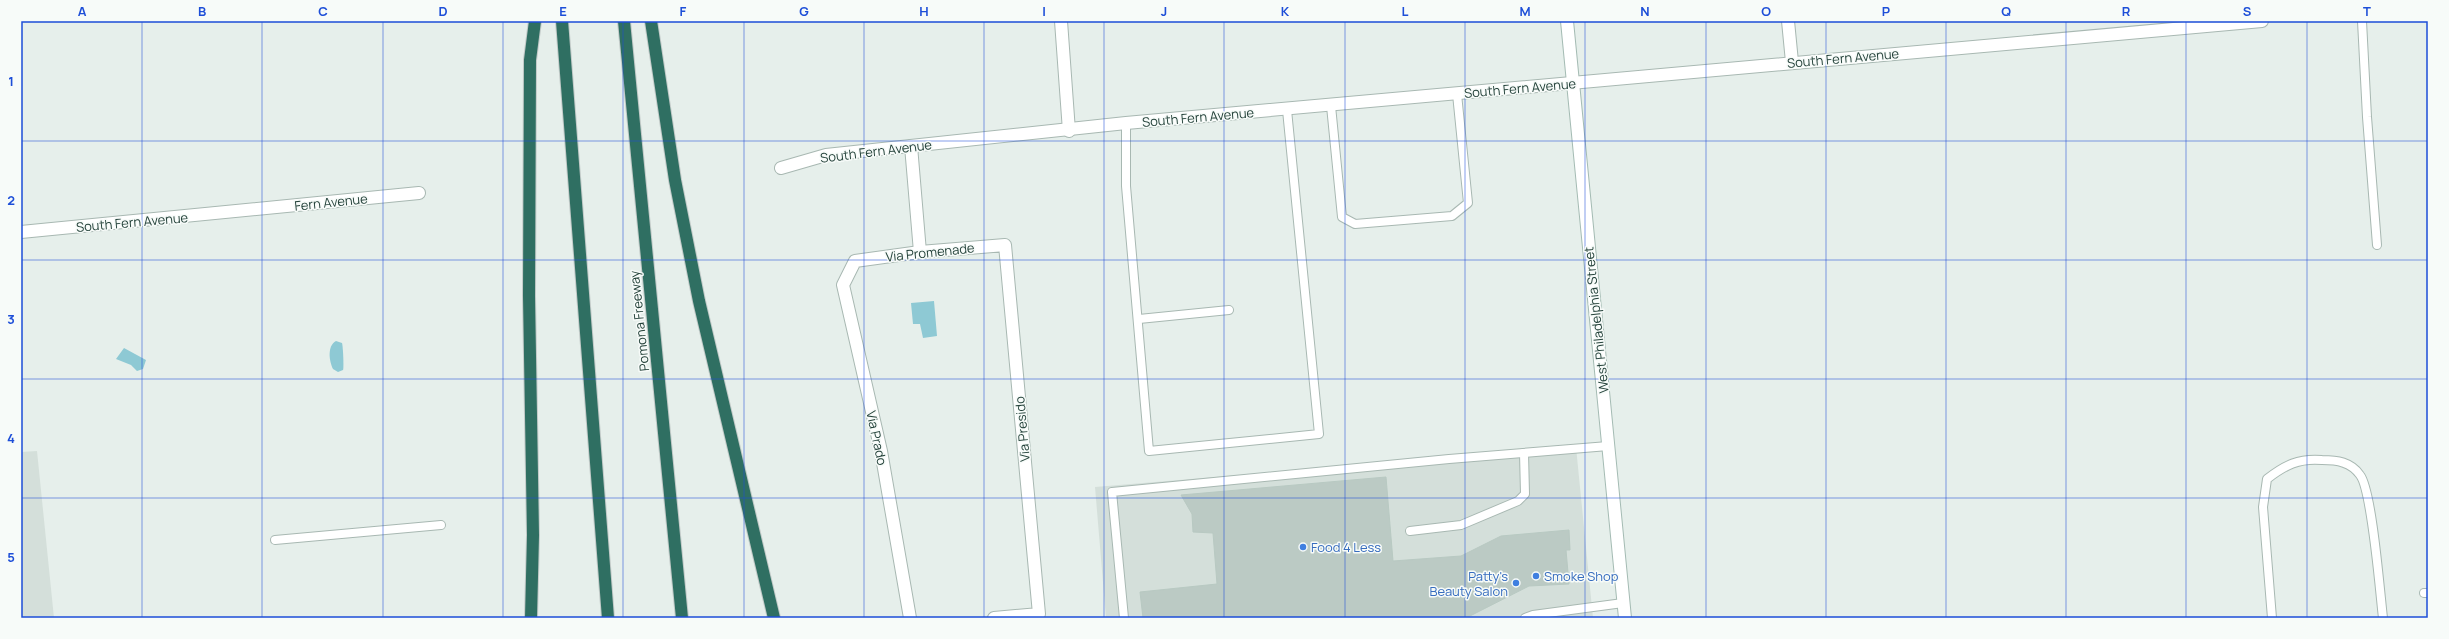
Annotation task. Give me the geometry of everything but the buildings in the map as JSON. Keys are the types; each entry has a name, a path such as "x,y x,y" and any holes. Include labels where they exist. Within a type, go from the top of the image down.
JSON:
{"highway":[{"path":"531,618 533,536 529,296 530,68 535,21"},
{"path":"562,21 608,618"},
{"name":"Pomona Freeway","path":"624,21 682,618"},
{"path":"651,21 675,180 699,301 774,618"}],"street":[{"path":"1061,21 1069,131"},
{"name":"West Philadelphia Street","path":"1567,21 1625,618"},
{"path":"1788,21 1792,62"},
{"name":"South Fern Avenue","path":"781,168 826,155 1069,131 1126,123 1287,110 1792,62 2262,21"},
{"path":"911,146 920,252"},
{"name":"Fern Avenue","path":"243,212 420,193"},
{"name":"South Fern Avenue","path":"21,232 243,212"},
{"name":"Via Promenade","path":"855,261 920,252 1005,245"},
{"name":"Via Presido","path":"994,618 1040,614 1005,245"},
{"name":"Via Prado","path":"855,261 843,285 881,451 910,618"}],"lane":[{"path":"2362,21 2367,117 2377,245"},
{"path":"1331,106 1342,217 1355,224 1452,216 1468,204 1457,94"},
{"path":"1126,123 1126,186 1149,451 1319,434 1287,110"},
{"path":"1138,319 1229,310"},
{"path":"1124,618 1112,492 1608,446"},
{"path":"1410,531 1461,525 1518,501 1525,494 1524,453"},
{"path":"2272,618 2263,507 2267,479 2285,465 2317,459 2336,460 2352,466 2361,476 2369,507 2383,618"},
{"path":"275,540 441,526"},
{"path":"1525,618 1533,615 1624,603"}],"shaded area":[{"path":"1576,447 1593,618 1106,618 1095,487"},
{"path":"37,451 54,618 21,618 21,452"}],"water":[{"path":"934,301 937,336 923,338 920,324 913,324 911,303"},
{"path":"336,341 342,343 343,352 343,370 338,372 333,369 330,358 331,346"},
{"path":"124,348 146,360 143,369 137,371 131,365 116,359"}],"place":[{"name":"Food 4 Less","path":"1303,547"},
{"name":"Smoke Shop","path":"1536,576"},
{"name":"Patty's Beauty Salon","path":"1516,583"}]}
